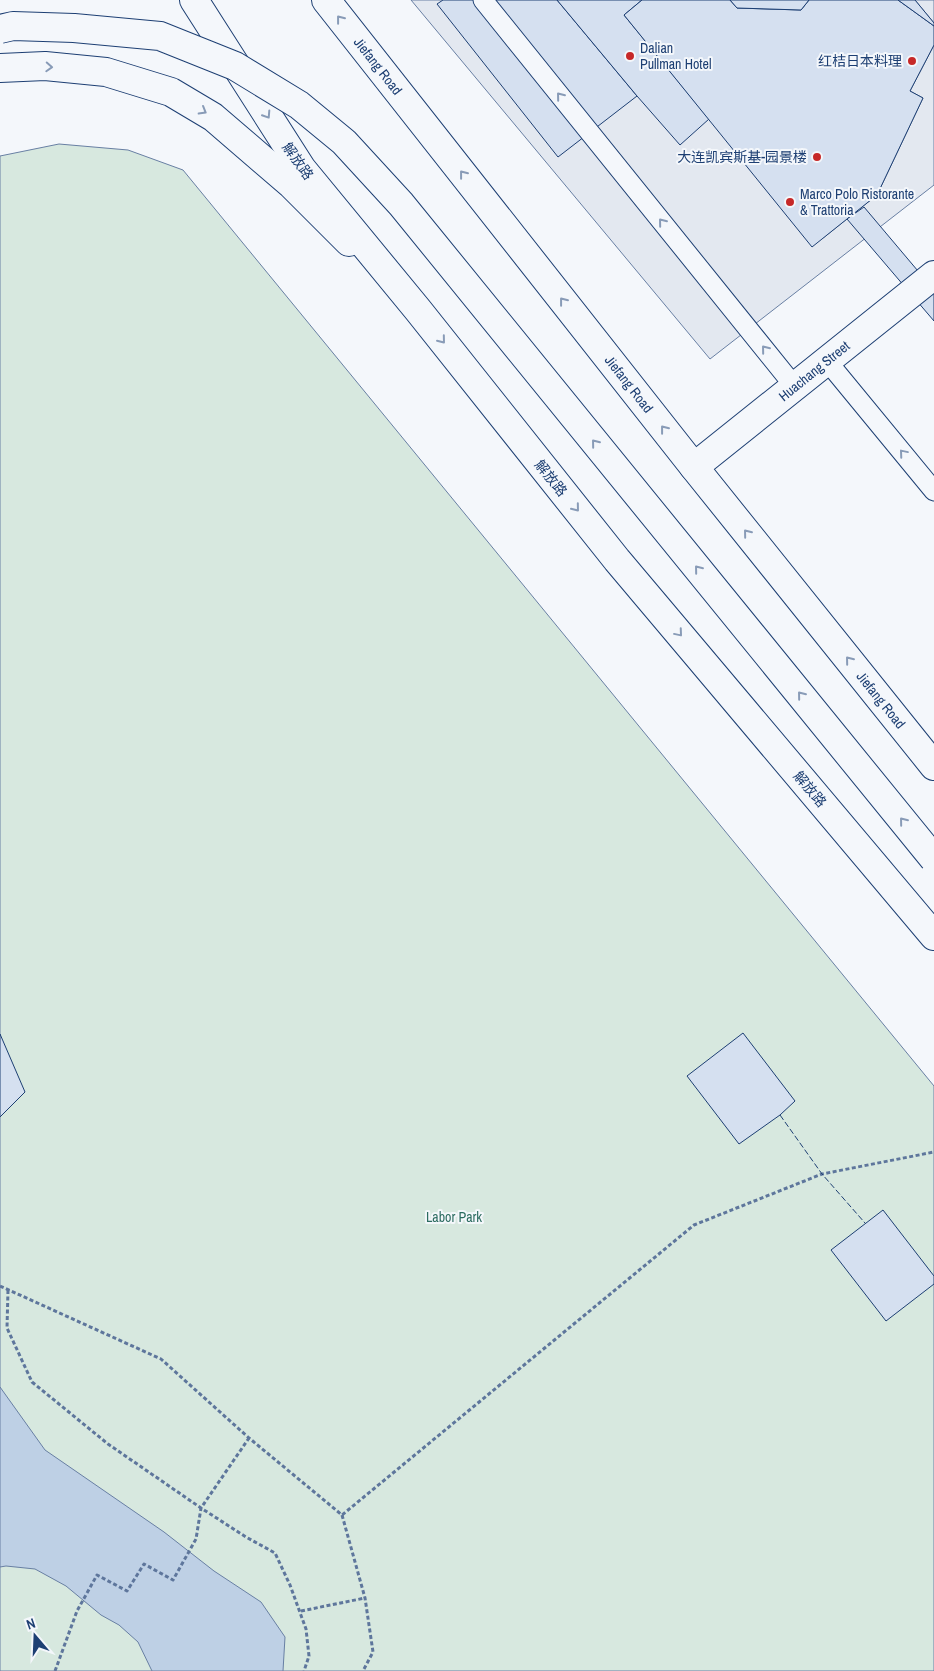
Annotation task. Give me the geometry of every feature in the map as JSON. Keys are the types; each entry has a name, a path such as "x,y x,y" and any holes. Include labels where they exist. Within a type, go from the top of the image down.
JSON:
{"main road":[{"name":"解放路","path":"194,0 302,169 418,310 617,560 934,936"},
{"name":"Jiefang Road","path":"326,0 694,467 934,766"},
{"path":"0,29 13,26 74,28 160,36 235,66 299,106 344,142 401,204 934,859"},
{"path":"0,68 46,66 106,72 172,92 213,117 292,185 418,310"},
{"name":"Huachang Street","path":"694,467 934,275"}],"lane":[{"path":"483,0 795,387"},
{"path":"826,361 934,491"}],"path":[{"path":"342,1515 694,1225 822,1174 934,1152"},
{"path":"0,1286 161,1359 249,1438 342,1515 365,1598 373,1652 363,1671"},
{"path":"8,1290 7,1328 32,1382 108,1444 201,1508 275,1553 301,1611 306,1629 309,1656 304,1671"},
{"path":"55,1671 77,1612 97,1575 128,1591 144,1564 173,1580 196,1539 201,1508 249,1438"},
{"path":"301,1611 365,1598"}],"green space":[{"name":"Labor Park","path":"59,144 128,150 183,170 934,1086 934,1671 0,1671 0,156"}],"shaded area":[{"path":"411,0 558,0 709,119 823,238 877,195 923,98 910,91 934,45 934,185 710,359"},
{"path":"915,0 934,0 934,23"}],"water":[{"path":"0,1387 45,1450 164,1532 214,1571 261,1602 285,1637 283,1671 152,1671 138,1642 119,1625 101,1615 66,1586 35,1569 0,1567"}],"building":[{"path":"443,0 557,0 637,96 558,157 437,4"},
{"name":"Dalian Pullman Hotel","path":"557,0 642,0 624,15 709,119 680,145"},
{"name":"大连凯宾斯基-园景楼","path":"642,0 730,0 737,8 801,10 809,0 898,0 934,26 934,45 910,91 923,98 877,195 812,247 624,15"},
{"name":"Dalian Pullman Hotel","path":"730,0 809,0 801,10 737,8"},
{"path":"898,0 915,0 934,23 934,26"},
{"path":"864,207 934,290 934,321 847,219"},
{"path":"743,1033 795,1101 780,1115 739,1144 687,1076"},
{"path":"0,1034 25,1092 0,1117"},
{"path":"883,1210 934,1276 934,1284 886,1321 831,1250"}],"fence":[{"path":"780,1115 822,1174 865,1223"}],"place":[{"name":"Dalian Pullman Hotel","path":"630,56"},
{"name":"红桔日本料理","path":"912,61"},
{"name":"大连凯宾斯基-园景楼","path":"817,157"},
{"name":"Marco Polo Ristorante & Trattoria","path":"790,202"}]}
